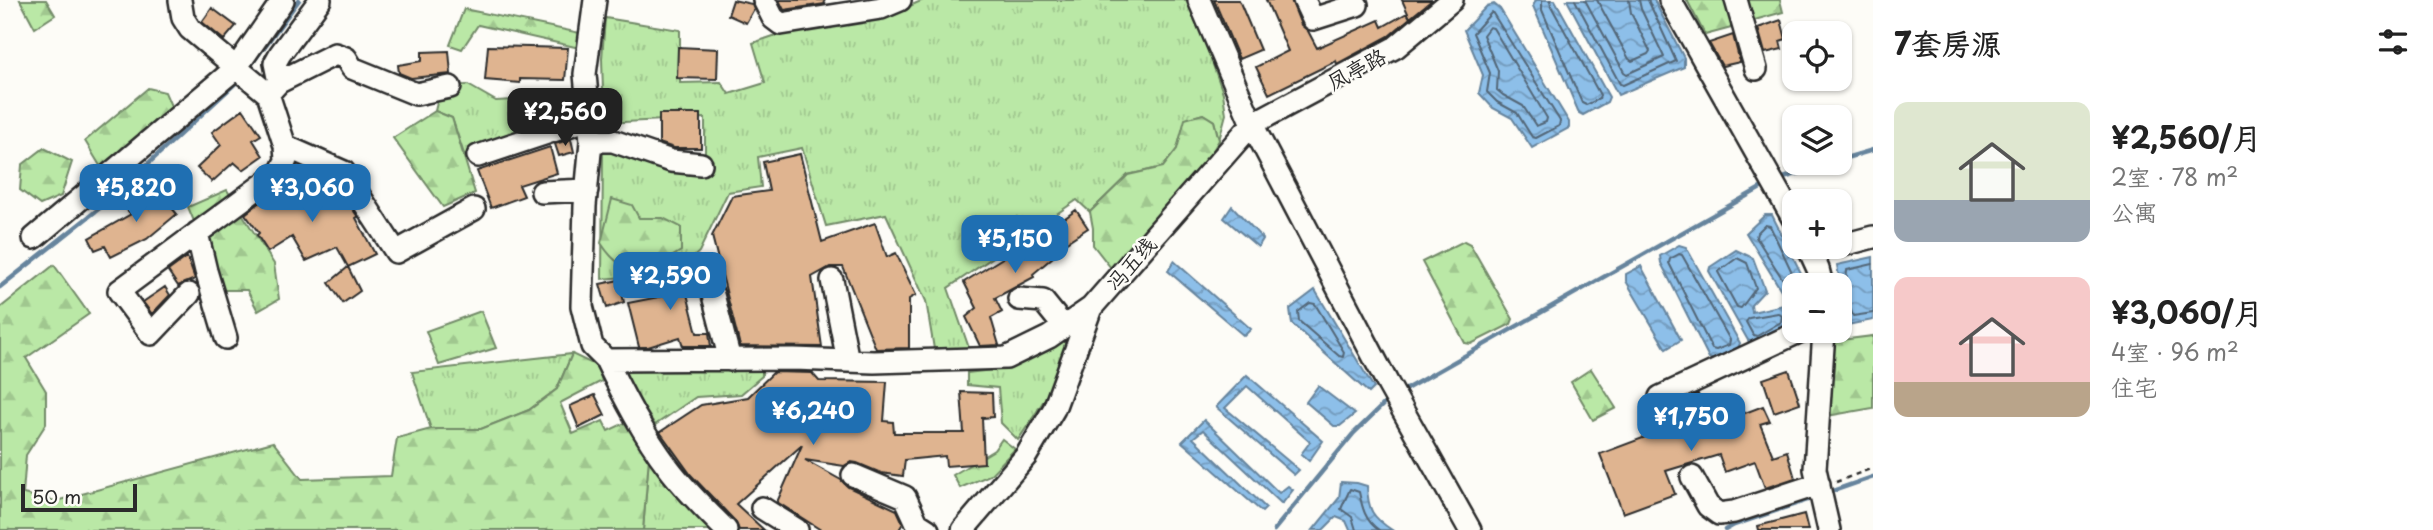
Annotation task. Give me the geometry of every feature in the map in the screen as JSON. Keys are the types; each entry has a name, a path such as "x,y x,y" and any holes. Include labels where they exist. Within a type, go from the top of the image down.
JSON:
{"street":[{"path":"180,0 183,18 190,29 259,81 285,146 286,160 281,171 119,291 151,334 189,294"},
{"path":"259,81 282,0"},
{"path":"34,238 259,81 320,0"},
{"path":"595,0 585,74 591,141 582,306 592,346 606,360 632,412 668,467 726,530"},
{"path":"764,0 773,18 781,24 881,8 900,0"},
{"path":"1199,0 1252,124 1388,384 1470,530"},
{"path":"1304,0 1313,19 1357,5"},
{"name":"凤亭路","path":"1252,124 1396,47 1452,0"},
{"path":"1670,0 1782,198"},
{"path":"1736,0 1756,69"},
{"path":"259,81 335,54 346,58 352,68 416,94 450,88"},
{"path":"478,156 577,123 589,116"},
{"name":"冯五线","path":"963,530 1026,456 1054,409 1091,308 1252,124"},
{"path":"591,141 613,141 671,161 701,164"},
{"path":"285,146 344,172 396,252 474,209"},
{"path":"281,171 294,188"},
{"path":"542,191 587,190"},
{"path":"197,233 226,338"},
{"path":"1852,242 1873,237"},
{"path":"832,280 848,361"},
{"path":"713,295 730,360"},
{"path":"1019,299 1043,301 1064,327"},
{"path":"606,360 848,361 1006,358 1064,327 1091,308"},
{"path":"1660,397 1782,340"},
{"path":"1823,343 1815,469 1829,530"},
{"path":"853,475 905,497 917,523 928,530"},
{"path":"1692,477 1708,506 1719,514 1734,512 1819,484"},
{"path":"762,508 797,530"}],"path":[{"path":"1819,484 1831,484 1873,468"}],"green space":[{"path":"20,0 46,0 55,15 35,28"},
{"path":"923,0 1190,0 1223,93 1226,114 1219,140 1214,121 1203,114 1186,119 1177,149 1163,167 1128,175 1090,212 1077,200 948,288 969,348 934,349 926,301 886,214 826,226 802,148 758,157 761,187 728,192 699,252 676,273 629,283 624,277 602,279 603,147 705,172 705,118 604,123 602,59 605,18 680,30 680,83 721,82 729,94 765,83 753,43 791,30 888,16"},
{"path":"1687,0 1727,0 1735,27 1705,35"},
{"path":"1744,0 1780,0 1783,12 1751,21"},
{"path":"464,9 585,34 584,49 478,25 462,49 450,45"},
{"path":"468,85 496,101 582,96 581,119 466,160 452,118 435,111 441,86"},
{"path":"148,88 165,92 174,113 105,174 85,141"},
{"path":"435,111 452,118 475,193 443,207 393,138"},
{"path":"1203,114 1214,121 1219,140 1204,166 1111,268 1093,245 1090,212 1128,175 1163,167 1177,149 1185,119"},
{"path":"44,148 72,162 61,196 40,205 20,190 22,165"},
{"path":"227,190 274,264 279,299 258,311 247,290 223,290 188,207"},
{"path":"612,199 632,205 639,218 663,218 681,227 681,251 648,268 638,270 619,264 601,243"},
{"path":"1464,241 1470,244 1513,319 1511,324 1471,344 1465,343 1422,262"},
{"path":"54,265 89,314 26,358 46,391 46,424 26,455 23,494 56,501 273,442 302,479 391,476 397,438 431,429 481,429 529,410 557,389 572,354 597,366 602,381 560,403 573,434 603,421 608,431 629,421 649,457 643,530 0,530 0,308"},
{"path":"481,311 496,348 439,365 426,331"},
{"path":"1873,336 1873,408 1827,416 1833,343 1852,343 1852,339"},
{"path":"1065,339 1062,363 1056,377 1018,440 1001,423 998,388 967,385 967,373 1009,368"},
{"path":"572,354 557,389 529,410 481,429 431,429 412,372"},
{"path":"762,368 762,376 741,394 696,397 655,425 629,384 625,370"},
{"path":"1591,369 1616,408 1593,420 1571,382"},
{"path":"1002,439 1015,449 990,475 960,488 953,475 994,450"},
{"path":"649,457 720,530 643,530"}],"water":[{"path":"1536,0 1555,0 1609,97 1607,102 1583,115 1579,113 1533,6"},
{"path":"1567,0 1654,0 1684,58 1684,67 1618,95"},
{"path":"1494,4 1500,9 1569,122 1569,128 1532,148 1512,118 1493,108 1479,93 1483,75 1464,30 1487,6"},
{"path":"1232,206 1263,239 1258,247 1224,218"},
{"path":"1765,215 1772,215 1782,235 1782,259 1794,259 1801,273 1782,273 1782,292 1746,233"},
{"path":"1679,245 1686,247 1740,343 1738,348 1713,360 1709,358 1661,263 1660,256"},
{"path":"1736,250 1753,258 1765,290 1751,305 1752,312 1782,305 1782,330 1750,344 1709,271 1710,267"},
{"path":"1873,257 1873,320 1852,324 1852,273 1838,273 1837,265"},
{"path":"1174,261 1251,329 1244,336 1168,271"},
{"path":"1641,266 1681,340 1666,349 1626,281 1626,274"},
{"path":"1315,290 1374,388 1369,393 1292,324 1290,309"},
{"path":"1247,375 1323,441 1309,461 1301,454 1310,442 1247,386 1225,408 1299,470 1294,475 1216,407"},
{"path":"1318,386 1355,414 1340,426 1334,426 1306,402"},
{"path":"1204,420 1279,493 1288,486 1293,490 1282,504 1203,430 1193,438 1266,508 1262,512 1182,442"},
{"path":"1341,482 1367,486 1372,512 1392,530 1350,530 1346,521 1336,517 1323,530 1313,530 1339,498"}],"building":[{"path":"733,0 752,4 754,9 746,23 728,15"},
{"path":"779,0 824,0 825,4 784,10"},
{"path":"1214,0 1239,0 1260,50 1239,59"},
{"path":"1266,0 1291,0 1301,25 1308,31 1317,48 1379,20 1382,27 1407,13 1410,18 1389,36 1337,64 1336,61 1269,94 1256,67 1288,51"},
{"path":"1402,0 1432,0 1410,18"},
{"path":"212,8 236,26 224,40 202,22"},
{"path":"1781,20 1782,49 1765,53 1758,28"},
{"path":"1733,35 1740,62 1722,66 1709,43"},
{"path":"488,46 568,48 565,80 520,79 520,83 485,80"},
{"path":"678,47 718,49 717,79 677,78"},
{"path":"449,51 451,74 411,78 399,73 398,65 422,61 422,52"},
{"path":"243,109 261,135 253,140 263,156 243,170 234,162 212,182 197,168 221,145 212,132"},
{"path":"659,114 701,114 701,148 674,148 659,143"},
{"path":"571,139 574,152 559,156 555,144"},
{"path":"550,147 557,173 519,185 524,196 491,208 477,171"},
{"path":"800,154 822,242 875,223 887,257 896,253 916,295 909,299 909,348 876,349 843,267 830,267 812,277 822,347 740,346 712,236 732,196 769,191 763,162"},
{"path":"333,181 358,217 356,218 375,254 348,267 337,247 306,261 292,237 268,252 257,235 259,233 245,214 278,189 289,203"},
{"path":"154,187 177,214 147,239 111,257 105,246 95,250 89,238 131,214 127,210"},
{"path":"1076,210 1088,228 1056,249 1059,252 1033,274 1034,277 995,298 1002,312 991,318 999,345 980,346 966,317 977,308 964,282 1017,249 1019,252"},
{"path":"187,257 195,279 178,286 168,271"},
{"path":"677,257 682,274 698,257 703,287 686,290 697,333 709,333 711,346 683,346 680,337 648,347 639,347 628,303 674,294 668,259"},
{"path":"348,267 360,291 343,303 329,283"},
{"path":"619,280 624,302 607,308 600,284"},
{"path":"165,287 170,295 152,314 143,302"},
{"path":"1789,370 1800,403 1774,412 1763,379"},
{"path":"774,372 812,373 819,381 887,382 884,421 893,422 894,433 964,433 961,392 992,393 993,417 982,418 984,463 946,466 945,456 905,460 903,476 881,473 851,462 844,466 805,460 841,480 848,487 897,510 903,523 899,530 821,530 777,502 802,445 736,504 764,530 739,530 735,521 691,475 660,432 701,405 748,397"},
{"path":"1698,394 1708,419 1711,418 1714,425 1763,406 1770,421 1760,424 1773,456 1787,451 1795,478 1765,488 1755,461 1725,472 1719,455 1666,471 1675,494 1623,513 1600,454 1667,429 1660,410"},
{"path":"595,395 605,415 579,428 570,406"},
{"path":"1804,514 1808,530 1759,530 1758,526"}],"waterway":[{"path":"248,69 299,0"},
{"path":"0,287 101,207 240,79"},
{"path":"1852,156 1873,150"},
{"path":"1777,180 1793,175"},
{"path":"1399,393 1766,185"},
{"path":"1274,530 1353,434 1389,399"},
{"path":"1827,493 1873,477"},
{"path":"1725,530 1816,497"}]}
